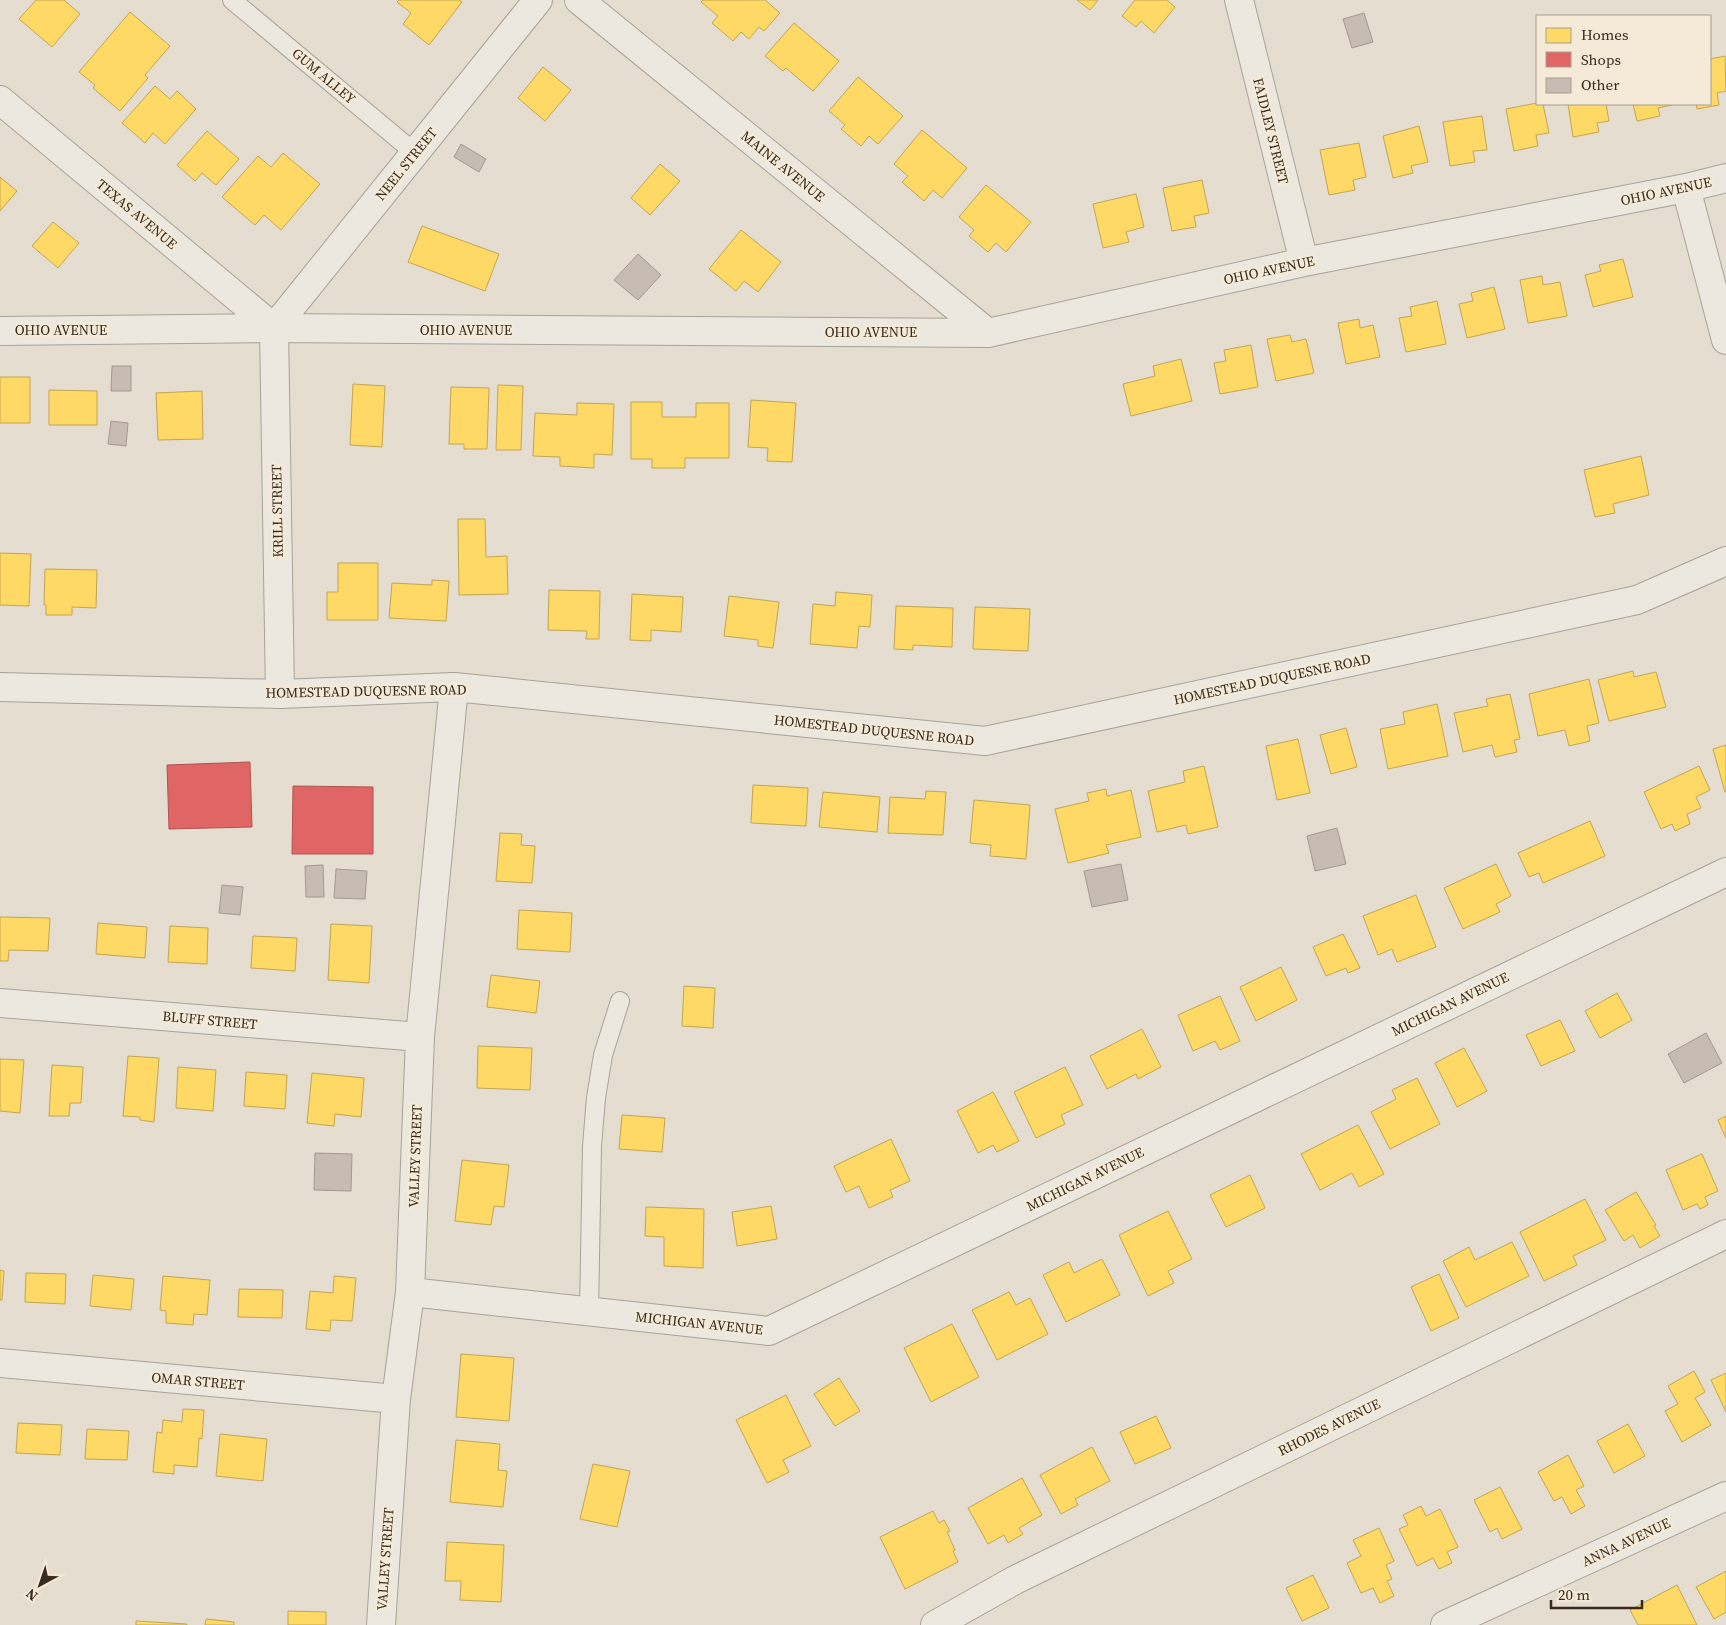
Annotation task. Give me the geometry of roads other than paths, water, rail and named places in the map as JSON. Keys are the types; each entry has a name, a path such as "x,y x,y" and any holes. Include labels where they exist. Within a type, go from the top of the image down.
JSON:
{"street":[{"name":"NEEL STREET","path":"274,328 538,0"},
{"name":"MAINE AVENUE","path":"578,0 988,333"},
{"name":"FAIDLEY STREET","path":"1239,0 1304,262"},
{"name":"TEXAS AVENUE","path":"0,100 274,328"},
{"name":"OHIO AVENUE","path":"0,331 274,328 988,333 1304,262 1686,188 1726,178"},
{"path":"1686,188 1726,340"},
{"name":"KRILL STREET","path":"274,328 280,694"},
{"name":"HOMESTEAD DUQUESNE ROAD","path":"0,687 280,694 454,687 985,741 1637,600 1726,561"},
{"name":"VALLEY STREET","path":"381,1625 396,1399 410,1292 420,1038 454,687"},
{"name":"MICHIGAN AVENUE","path":"410,1292 769,1331 1726,872"},
{"name":"BLUFF STREET","path":"0,1003 420,1038"},
{"name":"RHODES AVENUE","path":"935,1625 1015,1580 1726,1234"},
{"name":"OMAR STREET","path":"0,1363 396,1399"},
{"name":"ANNA AVENUE","path":"1445,1625 1726,1496"}],"lane":[{"name":"GUM ALLEY","path":"232,0 415,153"},
{"path":"589,1312 592,1146 596,1098 603,1055 620,1001"}]}
